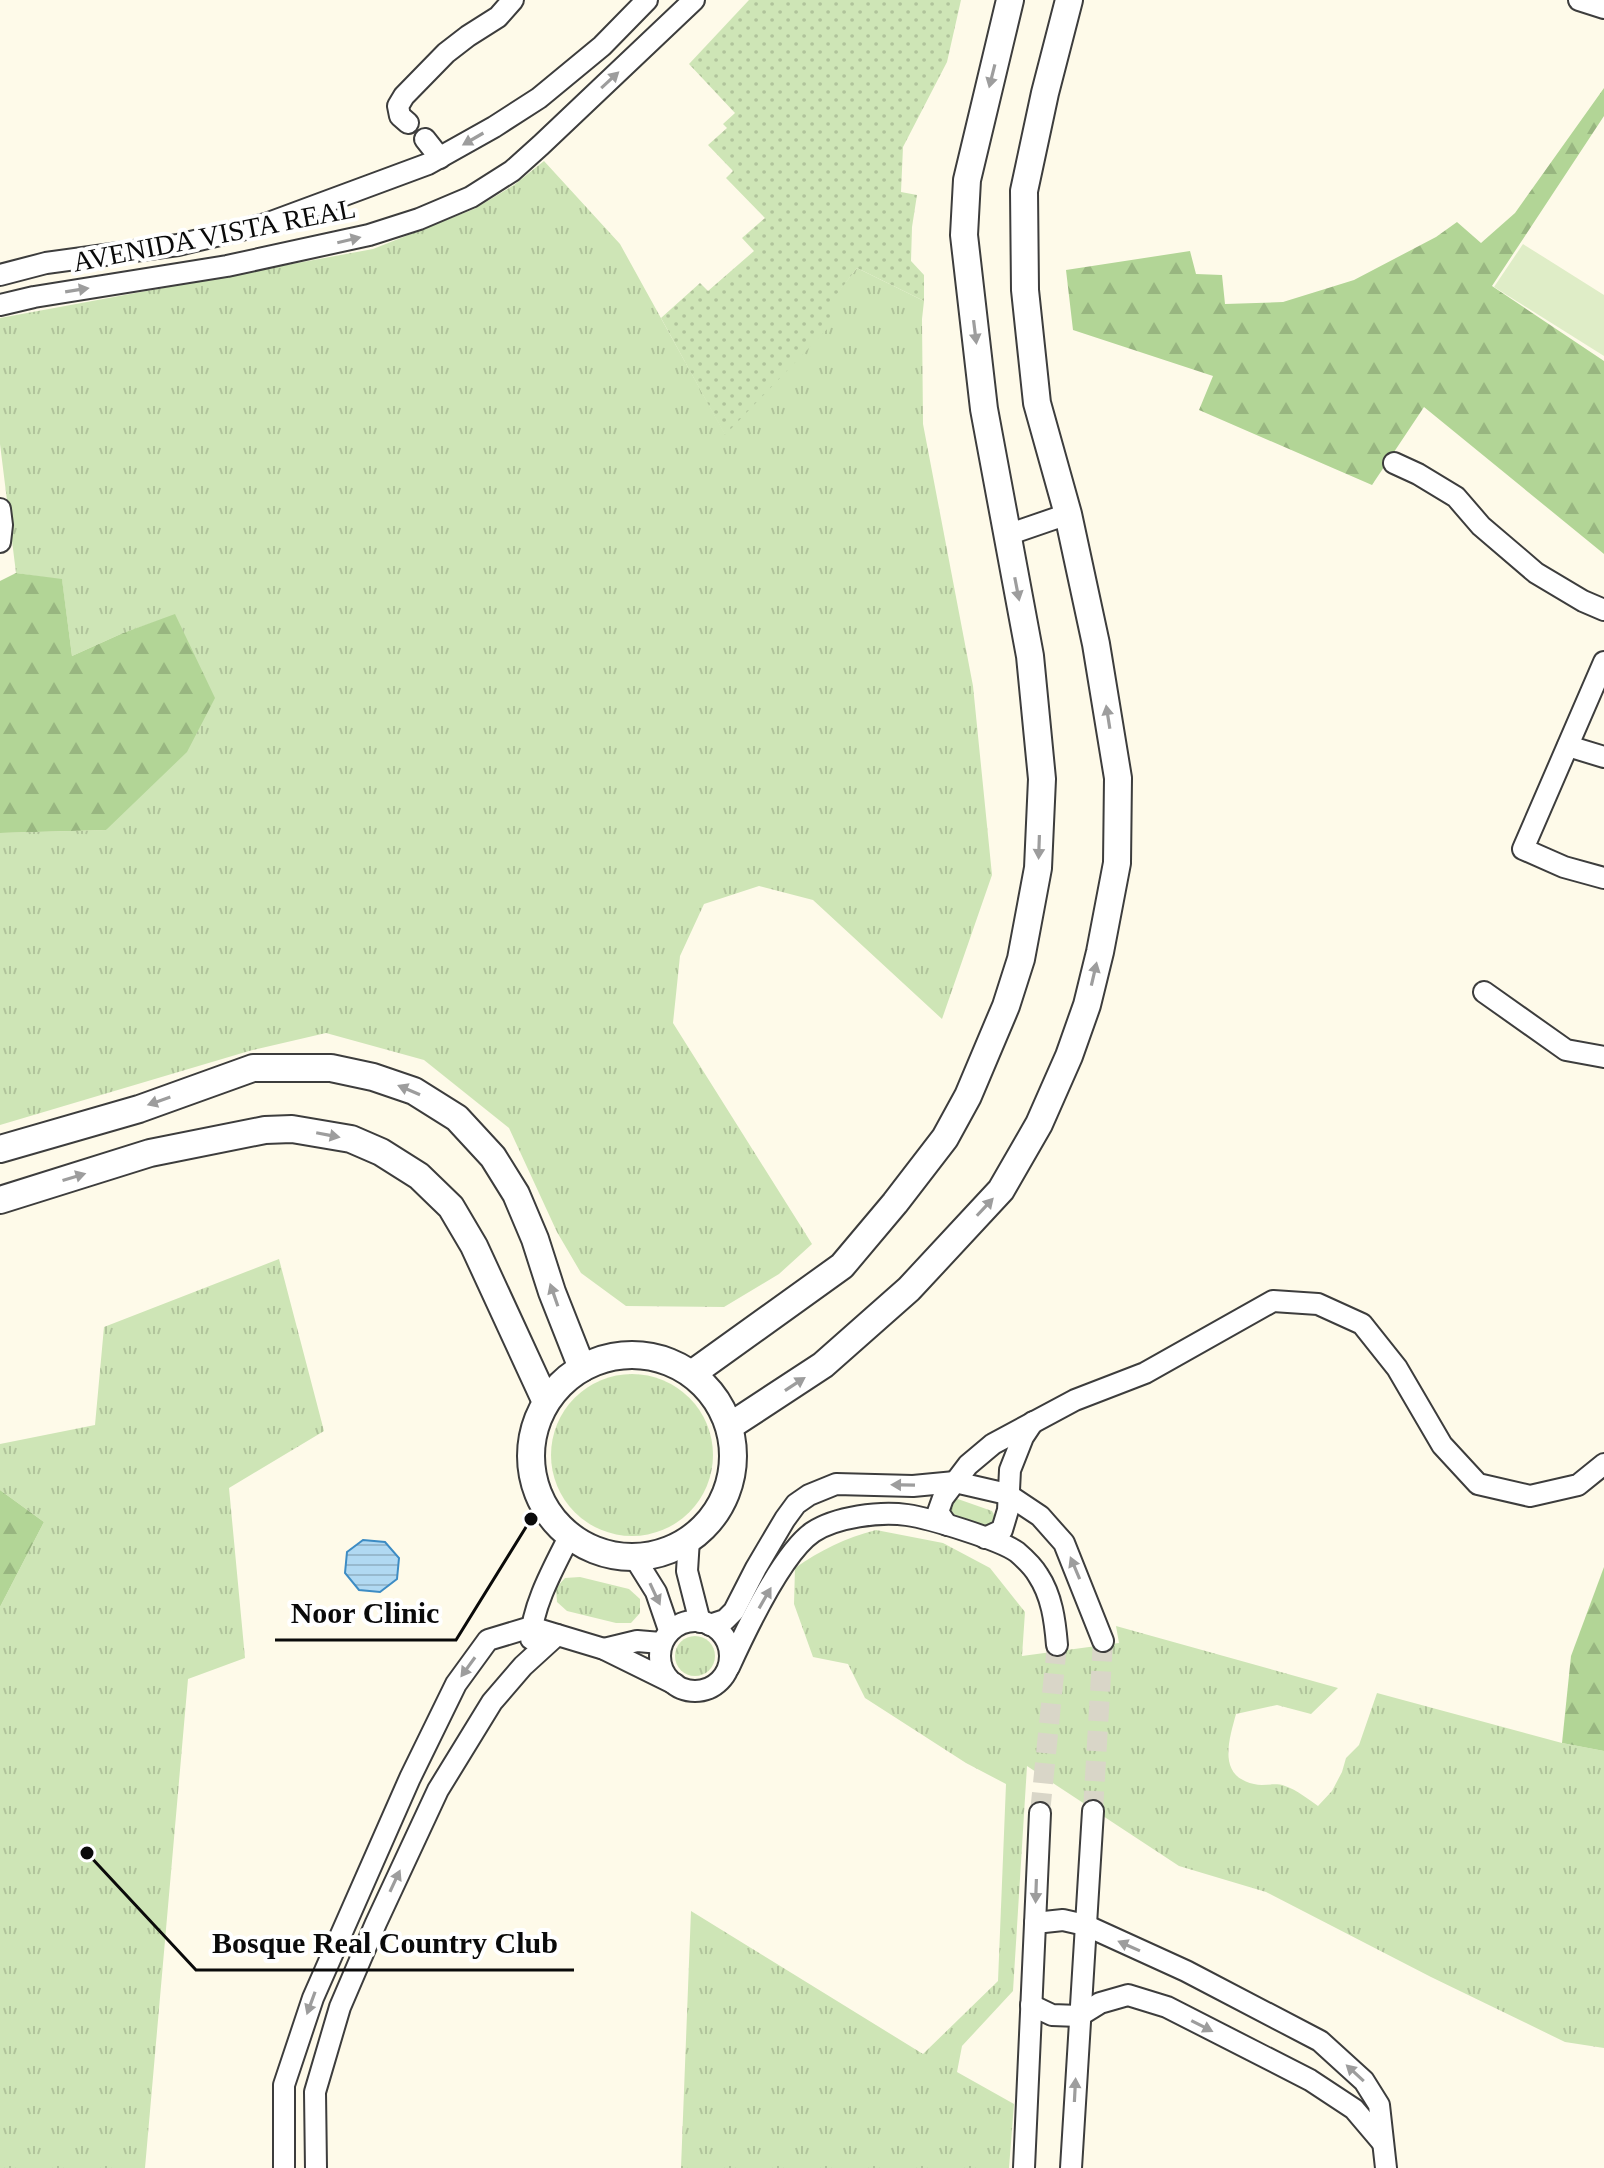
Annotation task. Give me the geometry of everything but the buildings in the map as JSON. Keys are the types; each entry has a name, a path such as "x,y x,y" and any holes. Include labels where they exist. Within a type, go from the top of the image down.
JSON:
{"street":[{"path":"404,119 398,106 404,96 446,53 498,17 513,0"},
{"name":"AVENIDA VISTA REAL","path":"0,275 46,263 178,245 266,224 440,158 539,98 602,46 647,0"},
{"name":"AVENIDA VISTA REAL","path":"0,305 273,257 369,235 419,219 471,197 522,162 694,0"},
{"path":"693,1373 842,1266 895,1203 945,1138 968,1096 1006,1006 1021,959 1038,868 1042,779 1030,656 984,409 964,235 967,180 1010,0"},
{"path":"730,1426 823,1365 909,1289 1001,1190 1039,1124 1069,1056 1087,1005 1100,952 1117,863 1118,778 1096,644 1068,514 1037,403 1025,290 1024,191 1069,0"},
{"path":"1579,0 1604,8"},
{"path":"425,139 440,158"},
{"path":"266,224 273,257"},
{"path":"178,245 181,273"},
{"path":"1394,463 1456,497 1481,526 1536,573 1604,610"},
{"path":"0,509 0,542"},
{"path":"1007,535 1068,514"},
{"path":"1604,662 1523,849 1564,867 1604,878"},
{"path":"1568,746 1604,757"},
{"path":"1484,992 1566,1050 1604,1057"},
{"path":"0,1149 139,1109 253,1068 331,1068 373,1077 414,1091 457,1118 493,1157 516,1194 582,1368"},
{"path":"0,1200 150,1153 265,1130 292,1129 351,1139 381,1152 419,1176 451,1207 474,1246 546,1402"},
{"path":"947,1525 938,1512 943,1498 981,1452 1075,1400 1145,1373 1273,1301 1318,1304 1362,1324 1397,1368 1442,1445 1478,1484 1530,1496 1578,1485 1604,1464"},
{"path":"642,1354 672,1362 693,1373 717,1400 730,1426 734,1458 728,1489 713,1517 689,1539 663,1552 636,1560 599,1553 569,1537 555,1521 537,1489 531,1460 534,1430 546,1402 562,1383 582,1368 611,1356 642,1354"},
{"path":"985,1538 1002,1530 1008,1510 1010,1470 1023,1437 1033,1422"},
{"path":"604,1649 665,1637 678,1624 689,1621 705,1623 725,1620 734,1611 785,1519 796,1504 809,1495 836,1484 913,1486 955,1482 1007,1494 1040,1516 1064,1543 1103,1641"},
{"path":"284,2168 284,2085 313,1998 349,1913 456,1684 488,1640 531,1627 604,1649 685,1689 707,1688 724,1676 791,1554 803,1540 835,1521 881,1514 910,1515 947,1525 1016,1551 1038,1574 1054,1614 1057,1645"},
{"path":"530,1659 531,1627 569,1537"},
{"path":"689,1539 687,1571 705,1623 720,1632 727,1643 729,1667"},
{"path":"636,1560 656,1592 665,1637 659,1658 662,1668 675,1684"},
{"path":"316,2168 315,2092 340,2007 376,1923 438,1790 492,1702 530,1659 557,1635"},
{"path":"423,1754 451,1770"},
{"path":"1071,2168 1093,1811"},
{"path":"1024,2168 1040,1813"},
{"path":"1035,1923 1063,1920 1085,1925 1186,1971 1320,2041 1364,2081 1379,2105 1386,2168"},
{"path":"1031,2005 1052,2015 1079,2016 1100,2003 1128,1995 1167,2007 1310,2080 1354,2109 1382,2142"}],"green space":[{"path":"749,0 961,0 947,62 903,147 901,192 917,195 911,261 924,275 924,301 857,268 834,298 833,323 725,435 661,318 700,283 708,291 754,251 742,238 765,218 726,178 733,171 708,145 727,128 723,124 735,113 689,64"},
{"path":"1604,88 1604,116 1492,286 1604,361 1604,554 1424,407 1372,485 1199,410 1213,376 1073,330 1066,270 1190,251 1196,274 1222,275 1225,304 1283,302 1354,280 1436,237 1457,222 1481,243 1515,213"},
{"path":"544,161 620,244 725,434 857,268 924,301 923,424 973,686 992,875 942,1019 813,900 759,886 704,904 680,956 673,1023 812,1244 779,1274 724,1307 626,1306 581,1273 557,1232 509,1128 424,1060 326,1033 249,1051 0,1125 0,833 106,830 175,615 123,633 72,656 62,580 16,573 0,444 0,318 373,249 474,209 514,185"},
{"path":"1523,244 1604,295 1604,356 1494,287"},
{"path":"16,573 62,579 72,656 175,614 215,698 187,752 106,830 0,833 0,581"},
{"path":"279,1259 324,1431 229,1488 245,1658 188,1679 145,2168 0,2168 0,1607 44,1522 0,1490 0,1444 95,1425 104,1327"},
{"path":"632,1374 663,1380 689,1398 707,1424 713,1455 707,1486 689,1512 663,1530 632,1536 601,1530 575,1512 557,1486 551,1455 557,1424 575,1398 601,1380"},
{"path":"0,1490 44,1522 0,1607"},
{"path":"955,1498 992,1511 997,1521 991,1530 953,1522 945,1503"},
{"path":"876,1530 943,1543 990,1568 1025,1612 1022,1656 1119,1643 1116,1626 1338,1688 1311,1714 1277,1705 1236,1714 1229,1745 1230,1765 1242,1780 1258,1785 1285,1786 1318,1806 1332,1791 1346,1758 1359,1745 1377,1693 1562,1743 1604,1751 1604,2048 1565,2042 1266,1892 1179,1866 1027,1766 1013,1991 962,2046 957,2072 1014,2104 1009,2168 681,2168 691,1911 923,2054 998,1981 1006,1784 966,1763 865,1698 848,1664 813,1657 794,1604 795,1568 834,1545"},
{"path":"1604,1567 1604,1751 1562,1743 1571,1656"},
{"path":"580,1577 629,1589 640,1599 640,1613 631,1623 616,1623 567,1611 557,1602 556,1588 565,1578"},
{"path":"695,1636 709,1642 715,1656 709,1670 695,1676 681,1670 675,1656 681,1642"}],"water":[{"path":"363,1540 385,1542 399,1558 397,1579 380,1592 359,1590 345,1573 347,1552"}],"tunnel":[{"path":"1093,1811 1103,1641"},
{"path":"1040,1813 1057,1645"}],"place":[{"name":"Noor Clinic","path":"531,1519"},
{"name":"Bosque Real Country Club","path":"87,1853"}]}
